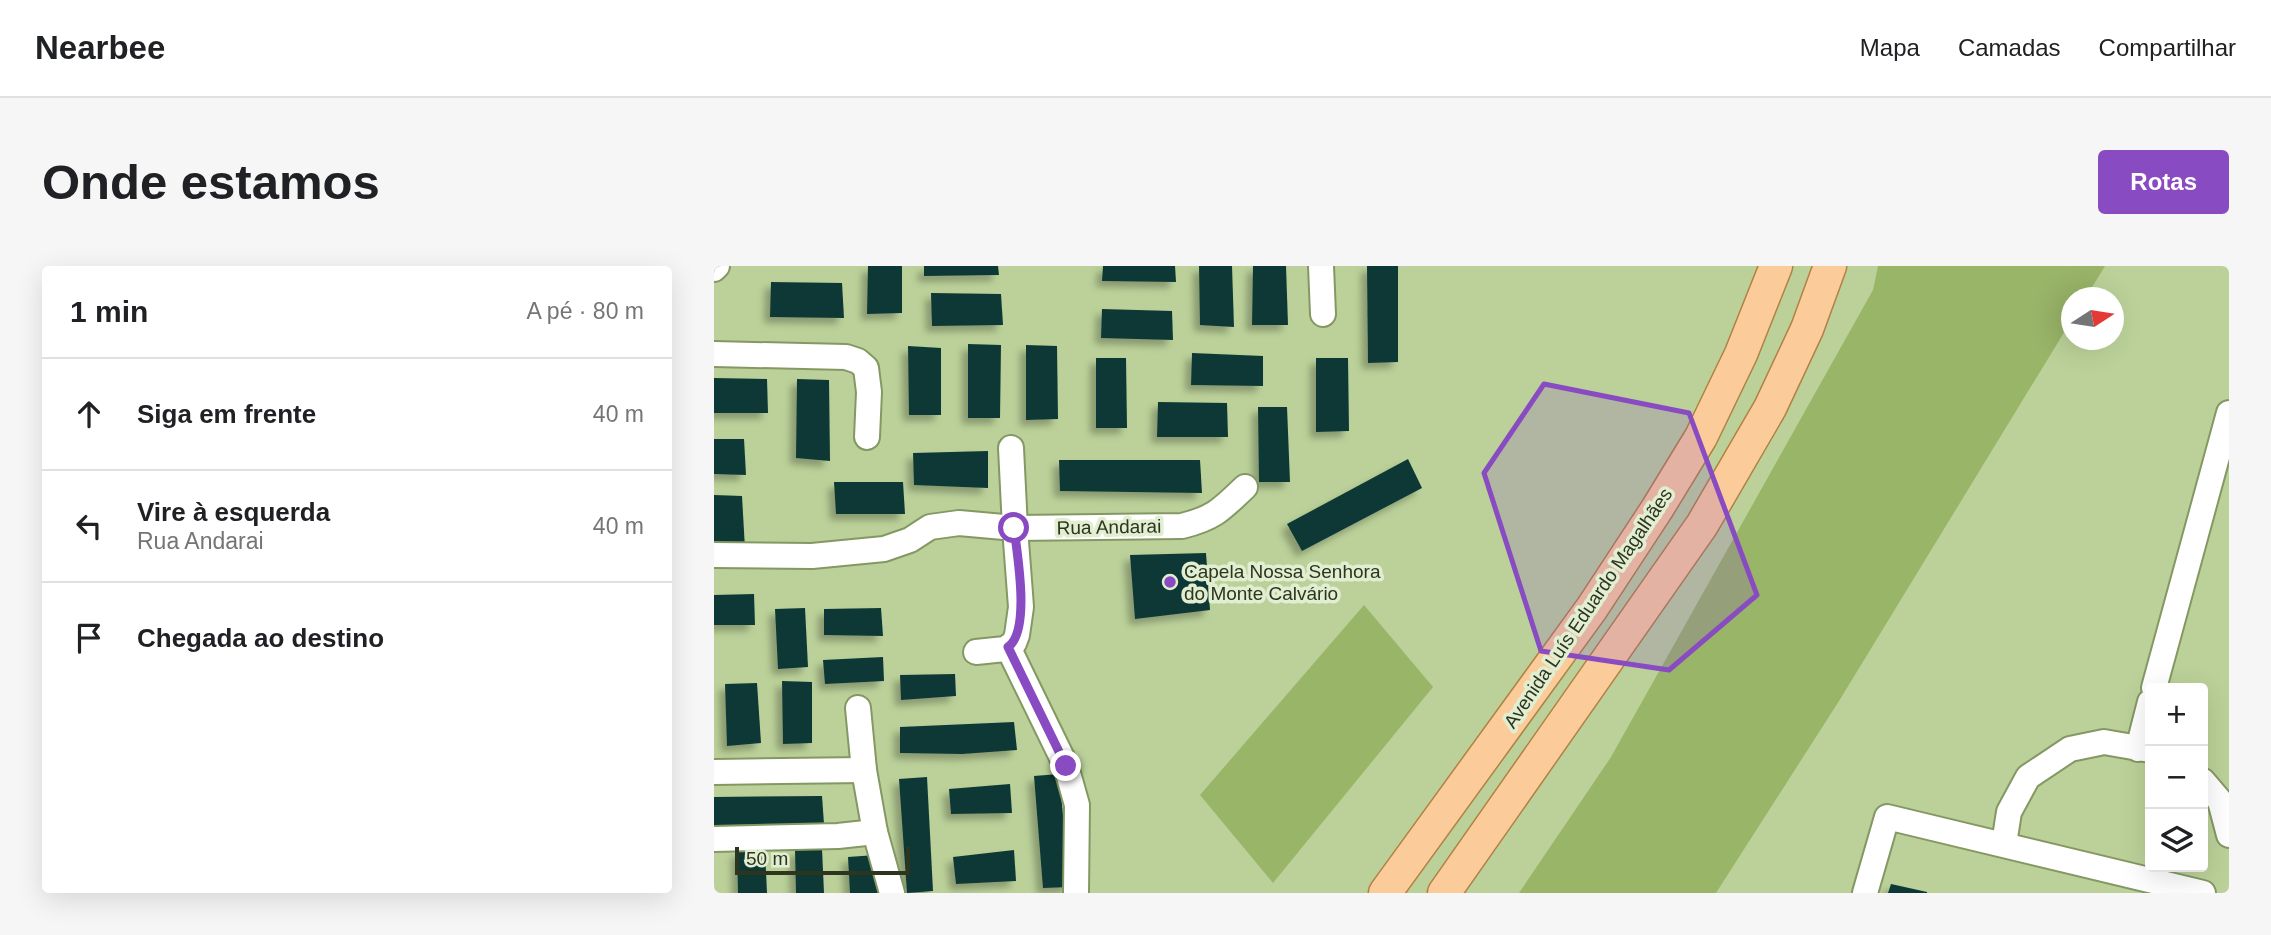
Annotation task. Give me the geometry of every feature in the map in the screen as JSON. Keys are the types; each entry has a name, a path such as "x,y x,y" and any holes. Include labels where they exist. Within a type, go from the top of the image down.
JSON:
{"main road":[{"name":"Avenida Luís Eduardo Magalhães","path":"1385,893 1592,608 1702,437 1741,354 1776,266"},
{"path":"1444,893 1702,526 1770,408 1807,329 1830,266"}],"street":[{"path":"1321,266 1323,314"},
{"path":"714,354 846,357 858,361 866,368 869,392 867,437"},
{"path":"2155,683 2229,413"},
{"path":"976,652 1008,647 1014,643 1017,635 1021,607 1014,528 1012,448"},
{"name":"Rua Andarai","path":"714,555 812,556 884,550 910,540 930,527 959,523 1014,528 1182,526 1203,521 1216,514 1245,487"},
{"path":"1008,647 1066,766 1077,805 1076,893"},
{"path":"858,708 864,770 875,832 892,893"},
{"path":"2004,844 2009,812 2028,777 2070,749 2104,741 2144,749"},
{"path":"714,772 864,770"},
{"path":"2208,787 2220,801 2229,835"},
{"path":"1865,893 1888,817 2203,893"},
{"path":"714,839 838,836 875,832"}],"highlighted area":[{"path":"1544,384 1689,413 1757,595 1669,670 1541,651 1484,473"}],"green space":[{"path":"1878,266 2105,266 2092,287 2061,287 2061,337 1839,701 1716,893 1519,893 1611,757 1873,290"},
{"path":"1364,605 1433,687 1273,883 1200,795"}],"building":[{"path":"868,266 902,266 902,313 867,314"},
{"path":"924,266 998,266 999,275 924,276"},
{"path":"1103,266 1175,266 1176,282 1102,281"},
{"path":"1199,266 1232,266 1234,327 1200,325"},
{"path":"1253,266 1286,266 1288,325 1252,325"},
{"path":"1367,266 1398,266 1398,362 1368,363"},
{"path":"771,282 842,283 844,318 770,317"},
{"path":"931,293 1001,294 1003,325 932,326"},
{"path":"1102,309 1172,311 1173,340 1101,338"},
{"path":"968,344 1001,345 1000,418 968,418"},
{"path":"1026,345 1057,346 1058,419 1026,420"},
{"path":"908,346 941,348 941,415 909,415"},
{"path":"1192,353 1263,356 1263,386 1191,385"},
{"path":"1096,358 1126,358 1127,428 1096,428"},
{"path":"1316,358 1348,358 1349,431 1316,432"},
{"path":"714,378 767,379 768,413 714,413"},
{"path":"797,379 829,380 830,461 796,458"},
{"path":"1158,402 1227,403 1228,437 1157,437"},
{"path":"1258,407 1287,407 1290,482 1259,482"},
{"path":"714,439 744,439 746,475 714,474"},
{"path":"988,451 988,488 914,485 913,453"},
{"path":"1408,459 1422,488 1302,551 1287,524"},
{"path":"1059,460 1200,460 1202,493 1060,491"},
{"path":"834,482 903,482 905,514 836,514"},
{"path":"714,495 742,496 745,549 714,548"},
{"name":"Capela Nossa Senhora do Monte Calvário","path":"1206,553 1210,610 1135,619 1130,555"},
{"path":"754,594 755,625 714,625 714,595"},
{"path":"805,608 808,667 778,669 775,609"},
{"path":"881,608 883,636 824,635 824,609"},
{"path":"883,657 884,681 825,684 823,660"},
{"path":"955,674 956,696 901,700 900,675"},
{"path":"782,681 812,682 812,743 783,744"},
{"path":"757,683 761,743 727,746 725,684"},
{"path":"1014,722 1017,750 962,754 900,753 900,727"},
{"path":"1059,774 1070,887 1043,888 1034,776"},
{"path":"927,777 933,891 907,893 899,779"},
{"path":"1010,784 1012,813 951,814 949,789"},
{"path":"822,796 824,824 714,825 714,797"},
{"path":"822,849 824,893 796,893 795,850"},
{"path":"1014,850 1016,881 956,884 953,857"},
{"path":"737,851 765,851 767,893 738,893"},
{"path":"876,855 880,893 850,893 848,857"},
{"path":"1891,884 1927,892 1927,893 1888,893"}],"place":[{"name":"Capela Nossa Senhora do Monte Calvário","path":"1170,582"}],"route":[{"path":"1014,528 1021,607 1017,635 1014,643 1008,647 1066,766"}]}
